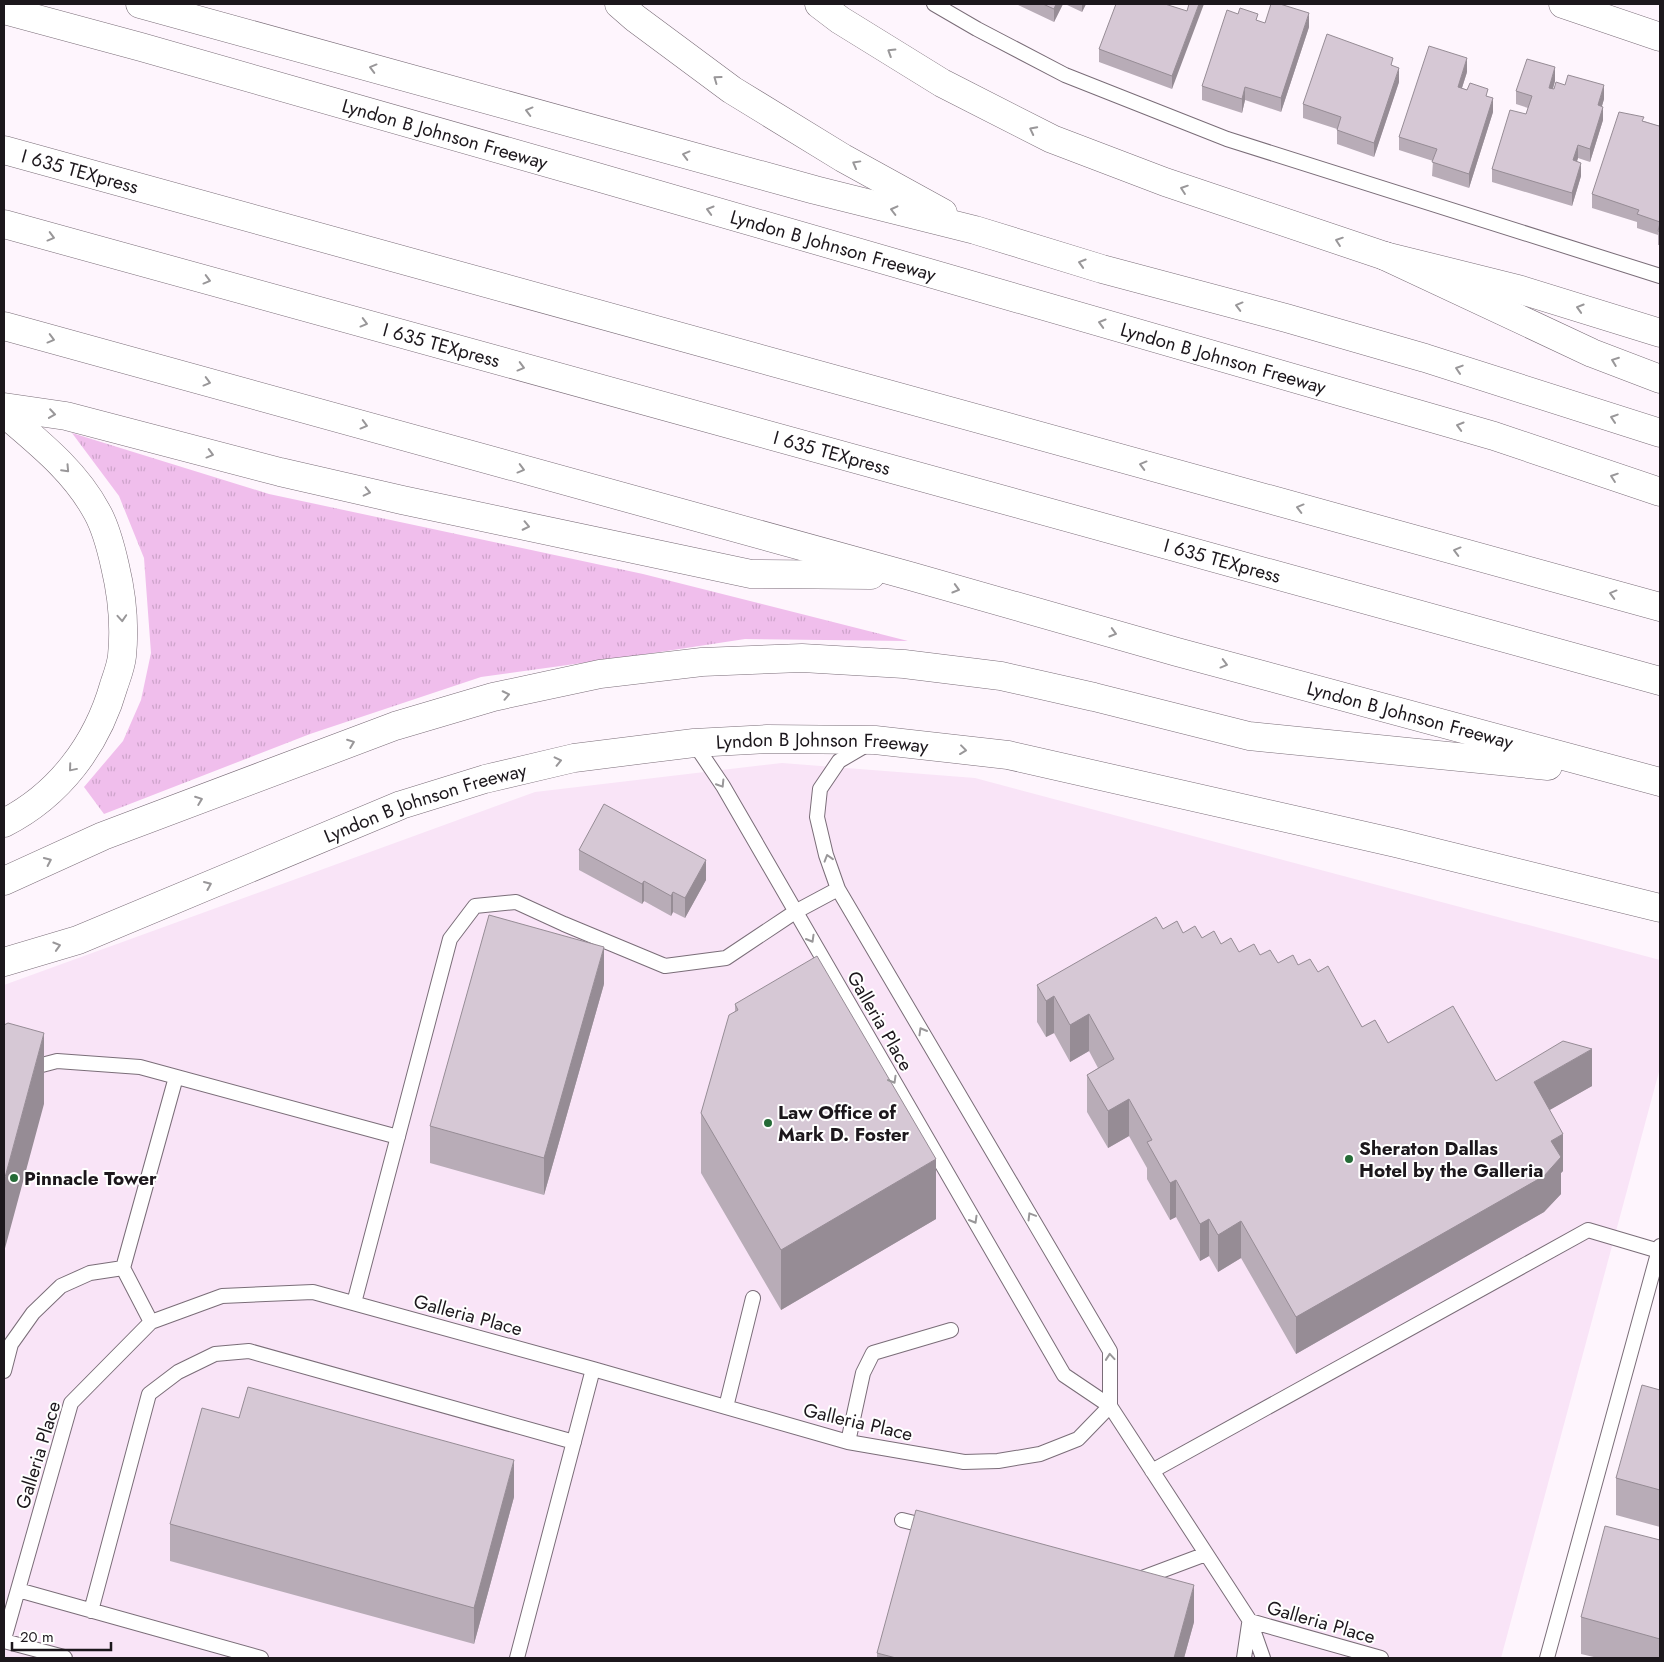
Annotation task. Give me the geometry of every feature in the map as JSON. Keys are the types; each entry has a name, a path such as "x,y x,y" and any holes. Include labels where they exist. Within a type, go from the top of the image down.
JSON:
{"main road":[{"path":"140,4 815,190 975,230 1102,269 1286,318 1425,358 1660,433"},
{"path":"619,4 634,18 732,90 843,158 975,230"},
{"path":"819,4 840,20 942,84 1052,139 1165,182 1385,256 1518,289 1660,333"},
{"path":"1563,4 1660,37"},
{"name":"Lyndon B Johnson Freeway","path":"4,10 568,169 1494,436 1660,492"},
{"name":"I 635 TEXpress","path":"4,150 1660,607"},
{"name":"I 635 TEXpress","path":"4,224 1660,681"},
{"path":"1385,256 1592,352 1660,379"},
{"name":"Lyndon B Johnson Freeway","path":"4,326 910,576 1167,649 1660,782"},
{"path":"4,407 66,416 280,472 402,500 751,574 910,576"},
{"path":"4,414 54,456 80,483 98,513 111,549 119,585 123,622 122,658 112,694 98,727 78,760 53,790 24,813 4,823"},
{"path":"4,881 103,836 396,726 493,697 600,674 702,662 802,658 904,664 1001,676 1249,736 1626,774"},
{"name":"Lyndon B Johnson Freeway","path":"7,961 78,940 410,802 485,779 574,758 694,743 767,739 875,740 1008,755 1396,843 1660,908"}],"lane":[{"path":"934,4 1065,75 1227,139 1660,276"},
{"name":"Galleria Place","path":"4,1640 7,1614 18,1590 71,1402 151,1322 222,1296 313,1292 594,1369 848,1442 964,1462 998,1461 1040,1454 1078,1439 1110,1406 1110,1351 838,889 826,855 817,817 820,789 839,761 875,740"},
{"name":"Galleria Place","path":"694,743 723,786 1064,1375 1110,1406 1250,1621 1263,1658"},
{"path":"354,1303 450,939 475,906 516,902 666,966 726,958 795,912 838,889"},
{"path":"4,1075 57,1060 140,1067 398,1137"},
{"path":"151,1322 123,1268 176,1077"},
{"path":"1152,1471 1588,1230 1660,1248 1547,1658"},
{"path":"4,1370 11,1344 33,1313 61,1286 90,1273 123,1268"},
{"path":"726,1407 753,1298"},
{"path":"848,1442 863,1373 873,1353 951,1330"},
{"path":"91,1611 149,1394 178,1372 215,1354 249,1351 574,1442"},
{"path":"517,1658 594,1369"},
{"path":"902,1520 941,1530"},
{"path":"1125,1578 1134,1581 1206,1554"},
{"path":"18,1590 262,1658"},
{"name":"Galleria Place","path":"1244,1658 1250,1621"},
{"name":"Galleria Place","path":"1250,1621 1381,1658"},
{"path":"4,1640 64,1658"}],"shaded area":[{"path":"782,763 975,778 1660,960 1660,1068 1501,1658 4,1658 4,985 535,792"}],"green space":[{"path":"72,433 269,494 643,574 908,641 745,639 481,677 310,734 104,814 84,787 123,741 141,700 151,653 144,558 119,496"}],"building":[{"path":"1043,4 1056,4 1054,9"},
{"path":"1116,4 1165,4 1187,11 1189,4 1199,4 1172,76 1099,49"},
{"path":"1271,4 1280,4 1309,13 1281,98 1245,87 1242,99 1202,86 1227,10 1238,14 1240,8 1258,14 1256,20 1265,23"},
{"path":"1327,34 1393,58 1391,65 1399,68 1374,143 1337,130 1341,117 1303,104"},
{"path":"1429,46 1467,58 1458,87 1467,90 1470,83 1488,89 1486,96 1493,98 1469,174 1432,162 1437,149 1399,137"},
{"path":"1527,59 1555,67 1549,88 1554,89 1556,82 1565,85 1568,75 1604,85 1598,105 1603,107 1590,149 1578,145 1573,160 1581,163 1572,193 1492,169 1510,110 1526,114 1532,96 1516,91"},
{"path":"1619,112 1644,117 1642,121 1659,126 1660,124 1660,222 1637,214 1639,210 1592,194"},
{"path":"604,804 706,860 685,898 673,892 671,896 644,881 642,884 579,850"},
{"path":"489,915 604,947 544,1158 430,1126"},
{"name":"Sheraton Dallas Hotel by the Galleria","path":"1156,917 1163,929 1177,921 1183,933 1195,926 1202,938 1214,931 1221,944 1231,938 1239,952 1254,944 1260,955 1270,950 1278,963 1293,955 1298,965 1310,959 1318,972 1328,966 1362,1027 1375,1020 1388,1043 1453,1006 1496,1081 1563,1041 1592,1049 1534,1082 1563,1134 1551,1141 1561,1157 1544,1176 1296,1317 1241,1221 1218,1235 1209,1219 1200,1224 1176,1180 1170,1183 1147,1142 1152,1140 1129,1099 1108,1111 1087,1075 1114,1059 1089,1014 1070,1025 1054,996 1046,1001 1037,985"},
{"path":"817,956 936,1159 781,1250 701,1113 729,1015 738,1010 735,1004"},
{"path":"8,1023 44,1033 4,1181 4,1025"},
{"path":"1642,1385 1660,1390 1660,1490 1616,1478"},
{"path":"248,1387 514,1460 474,1608 170,1524 202,1408 239,1418"},
{"path":"916,1510 1194,1585 1174,1658 896,1658 877,1653"},
{"path":"1605,1526 1660,1540 1660,1639 1581,1617"}],"place":[{"name":"Law Office of Mark D. Foster","path":"768,1123"},
{"name":"Sheraton Dallas Hotel by the Galleria","path":"1349,1159"},
{"name":"Pinnacle Tower","path":"14,1178"}]}
